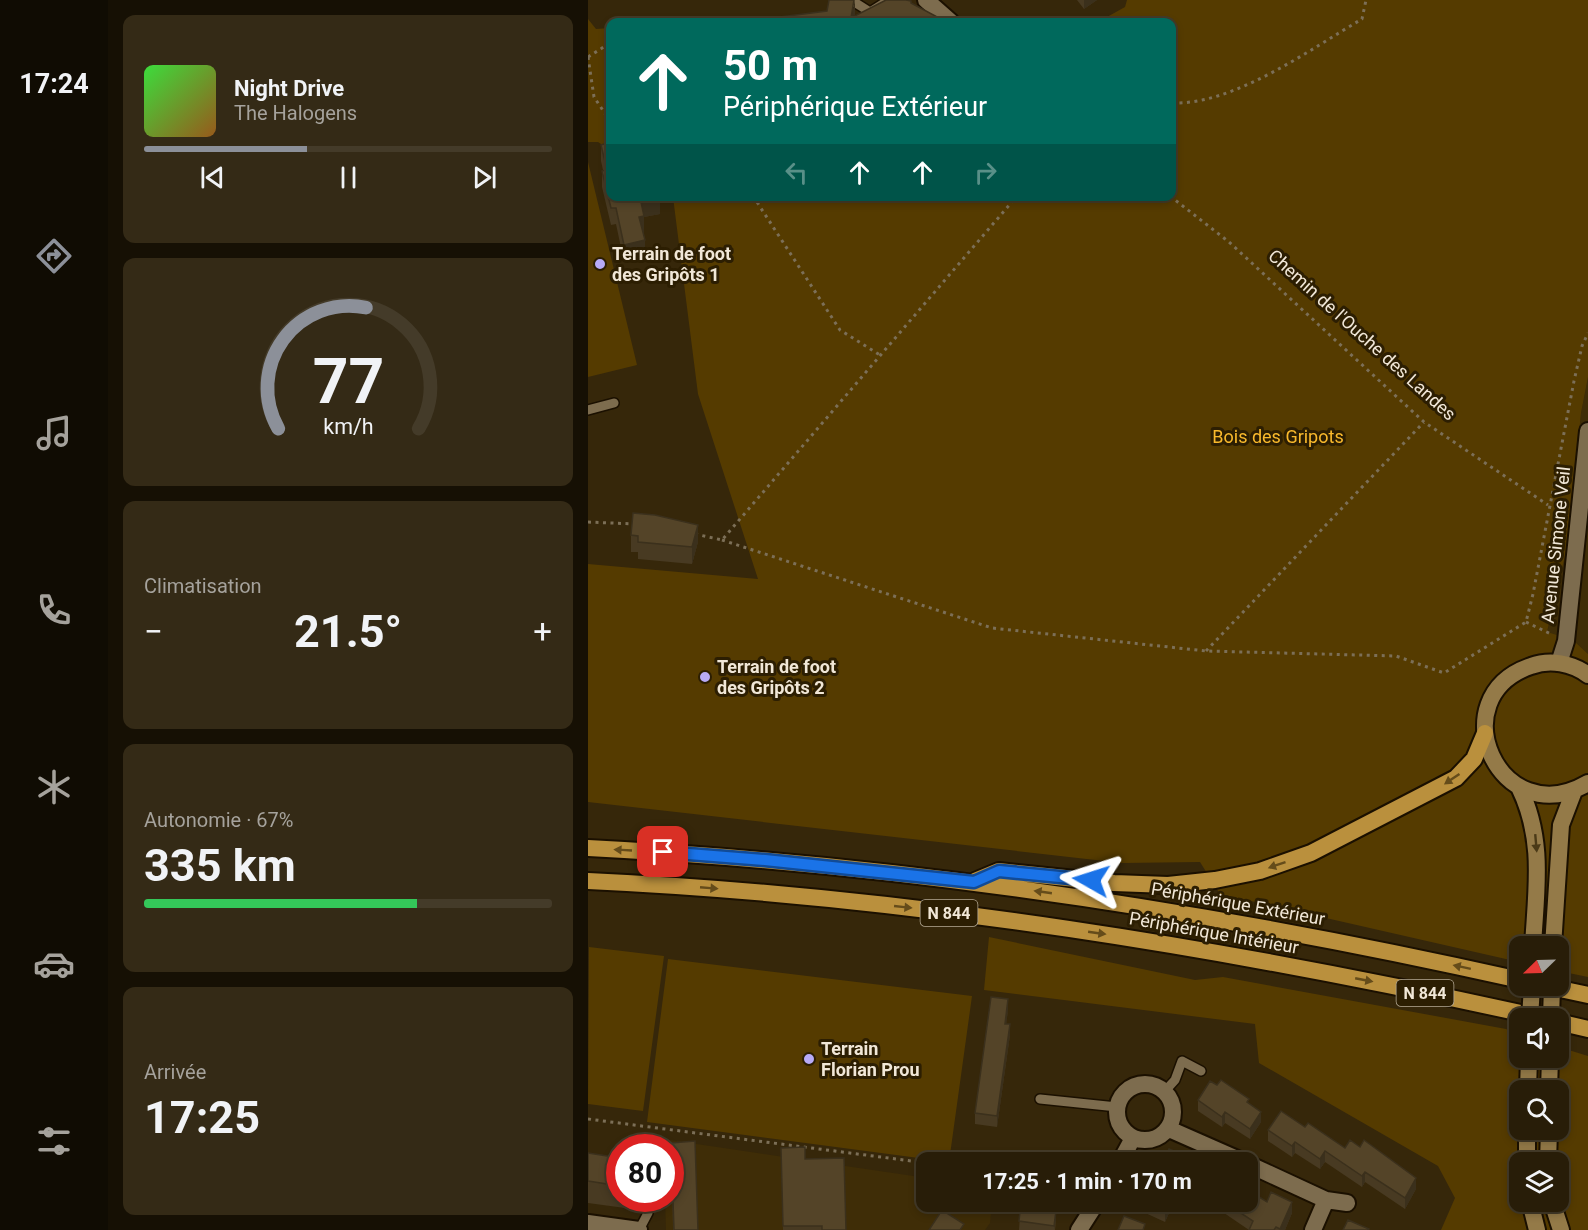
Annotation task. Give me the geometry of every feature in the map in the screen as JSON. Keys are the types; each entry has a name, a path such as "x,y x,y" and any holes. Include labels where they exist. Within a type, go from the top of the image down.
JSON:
{"highway":[{"path":"974,882 999,871 1114,883 1168,885 1215,880 1260,871 1311,853 1456,778 1474,759 1485,733"},
{"name":"Périphérique Extérieur","path":"588,848 765,860 974,882 1243,924 1509,978"},
{"name":"Périphérique Intérieur","path":"588,881 787,895 1015,921 1284,964 1509,1011"},
{"path":"1569,991 1588,995"},
{"path":"1569,1025 1588,1029"}],"main road":[{"path":"1581,787 1546,795 1520,787 1508,780 1492,759 1485,733 1488,707 1501,685 1527,667 1559,663 1588,675"},
{"path":"1520,787 1534,824 1538,845 1534,936"},
{"path":"1554,936 1561,825 1581,787"},
{"path":"1532,1212 1537,1230"},
{"path":"1555,1212 1561,1230"}],"street":[{"path":"926,0 946,18"},
{"name":"Avenue Simone Veil","path":"1559,663 1566,641 1588,431"},
{"path":"1144,1083 1165,1091 1171,1098 1174,1116 1169,1129 1159,1138 1145,1141 1133,1138 1121,1125 1117,1107 1128,1089 1144,1083"},
{"path":"1169,1129 1221,1152"},
{"path":"1125,1152 1133,1138"},
{"path":"1258,1169 1326,1200 1347,1203"},
{"path":"1313,1230 1326,1200"},
{"path":"1079,1230 1091,1212"},
{"path":"588,1223 639,1230"}],"lane":[{"path":"851,0 870,12 889,0"},
{"path":"588,410 614,403"},
{"path":"1165,1091 1175,1080 1182,1060 1201,1071"},
{"path":"1040,1099 1117,1107"},
{"path":"639,1230 648,1212"}],"path":[{"path":"1176,103 1193,104 1253,82 1362,19 1366,0"},
{"path":"606,46 588,57 594,97 606,115"},
{"path":"756,201 840,330 880,355"},
{"path":"722,540 1013,201"},
{"name":"Chemin de l'Ouche des Landes","path":"1176,201 1229,242 1424,422 1548,505"},
{"path":"689,533 722,540 992,628 1206,651 1396,656 1444,673 1526,622 1574,381 1582,346 1588,333"},
{"path":"1206,651 1424,422"},
{"path":"588,522 644,525"},
{"path":"1526,622 1566,641"},
{"path":"588,1119 916,1162"}],"shaded area":[{"path":"1588,377 1588,654 1573,640 1547,633 1568,543 1581,413"},
{"path":"684,1142 916,1176 916,1212 991,1212 990,1223 985,1230 666,1230 665,1212 684,1212"}],"green space":[{"name":"Bois des Gripots","path":"1127,0 1588,0 1588,377 1581,413 1568,543 1547,632 1573,640 1588,654 1588,977 1569,973 1569,936 1509,936 1509,960 1220,894 1200,862 1122,863 588,802 588,564 758,579 698,394 674,201 1176,201 1176,18 1105,18 1125,7"},
{"path":"588,19 596,29 606,28 606,147 598,142 588,142"},
{"name":"Terrain de foot des Gripôts 1","path":"588,162 637,365 588,377"},
{"path":"989,937 1195,980 1223,977 1506,1029 1509,1030 1509,1068 1569,1068 1569,1050 1588,1056 1588,1230 1441,1230 1455,1198 1438,1166 1259,1063 1255,1024 984,990"},
{"path":"589,947 664,956 643,1111 588,1104"},
{"name":"Terrain Florian Prou","path":"668,959 972,996 950,1152 916,1152 916,1158 647,1122"}],"building":[{"path":"829,0 854,0 851,18 773,18 827,11"},
{"path":"886,0 906,0 939,18 851,18"},
{"path":"606,143 606,166 601,145"},
{"path":"606,170 606,187 602,171"},
{"path":"609,201 645,201 641,202 644,216 639,217 645,240 624,245 616,208 611,208"},
{"path":"633,513 655,515 698,525 692,547 638,542 638,536 631,535"},
{"path":"991,997 1008,999 1005,1024 1010,1024 997,1116 975,1113"},
{"path":"1221,1080 1249,1099 1247,1102 1261,1112 1250,1129 1225,1112 1222,1117 1198,1100 1210,1081 1217,1085"},
{"path":"1281,1111 1305,1127 1308,1123 1345,1148 1350,1140 1360,1147 1364,1140 1416,1178 1405,1198 1365,1172 1362,1176 1325,1151 1320,1159 1295,1142 1292,1146 1268,1130"},
{"path":"695,1141 698,1230 674,1230 673,1212 684,1212 684,1142"},
{"path":"805,1147 805,1159 844,1158 846,1230 822,1230 822,1226 783,1226 781,1148"},
{"path":"588,1153 606,1156 606,1184 588,1181"},
{"path":"1271,1192 1292,1202 1280,1229 1276,1227 1274,1230 1249,1230 1253,1221 1239,1212 1258,1212 1258,1196 1267,1202"},
{"path":"941,1212 945,1212 964,1224 960,1230 929,1230"},
{"path":"1020,1212 1056,1212 1054,1226 1019,1221"},
{"path":"1124,1216 1145,1224 1143,1230 1118,1230"},
{"path":"1348,1220 1369,1229 1343,1230"}],"place":[{"name":"Terrain de foot des Gripôts 1","path":"600,264"},
{"name":"Terrain de foot des Gripôts 2","path":"705,677"},
{"name":"Terrain Florian Prou","path":"809,1059"}],"route":[{"path":"663,852 874,870 974,882 999,871 1091,880"}]}
